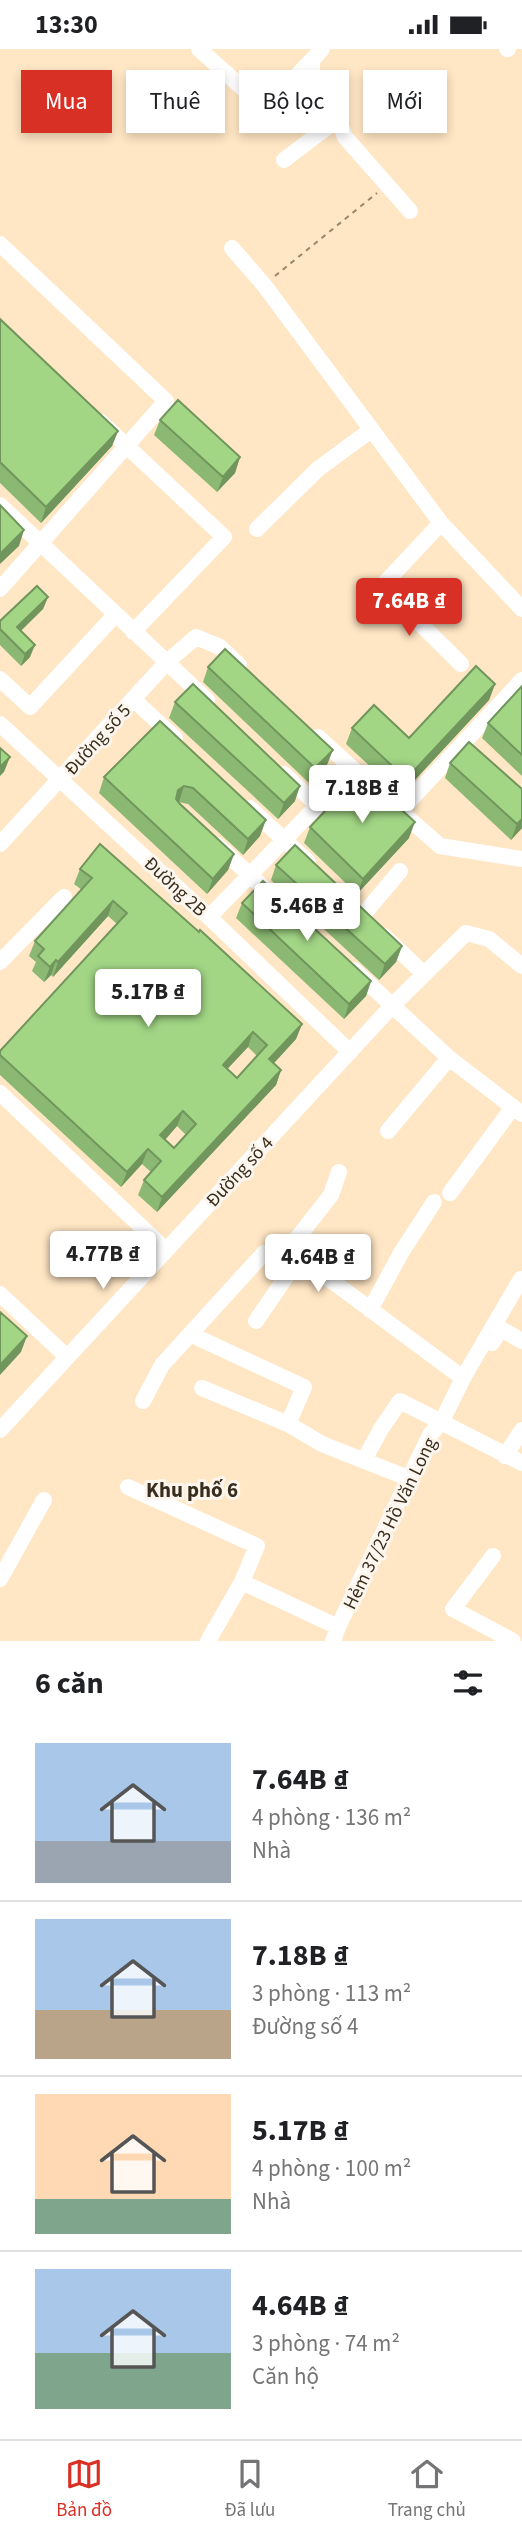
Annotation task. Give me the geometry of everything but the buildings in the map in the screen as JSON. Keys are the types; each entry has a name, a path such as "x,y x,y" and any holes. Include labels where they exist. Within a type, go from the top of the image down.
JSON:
{"street":[{"path":"198,49 265,108 317,55"},
{"path":"284,160 320,133"},
{"path":"343,133 410,211"},
{"path":"0,244 166,401 0,589"},
{"path":"232,248 264,285 441,523 522,609"},
{"path":"87,409 224,537 134,632"},
{"path":"257,529 318,469 371,430"},
{"path":"0,505 217,710"},
{"path":"441,523 382,586 461,664"},
{"path":"0,679 30,706 115,615"},
{"name":"Đường số 5","path":"0,844 167,662 196,637 220,647 251,675"},
{"path":"400,811 468,747 522,680"},
{"path":"133,699 184,746"},
{"path":"302,722 440,846 522,859"},
{"name":"Đường 2B","path":"0,724 350,1052"},
{"path":"277,767 317,806"},
{"path":"209,917 353,769"},
{"path":"234,793 324,877"},
{"path":"201,830 290,912"},
{"path":"400,871 358,910 423,973"},
{"path":"0,962 64,897"},
{"name":"Đường số 4","path":"0,1430 166,1250 230,1169 350,1052 423,973 466,933 489,939 522,966"},
{"path":"341,959 449,1058 518,1111 450,1193"},
{"path":"388,1132 449,1058"},
{"path":"0,1093 166,1250"},
{"path":"339,1172 331,1195 290,1250 463,1378 474,1374 501,1329 522,1341"},
{"path":"370,1310 401,1253 434,1202"},
{"path":"144,1401 162,1365 264,1253"},
{"path":"256,1321 299,1258"},
{"path":"463,1378 521,1279"},
{"path":"0,1294 67,1357"},
{"path":"192,1335 303,1387 288,1425"},
{"name":"Hẻm 37/23 Hồ Văn Long","path":"335,1634 408,1478 430,1435 442,1421 463,1378"},
{"path":"202,1388 288,1425 322,1444 408,1478"},
{"path":"364,1460 380,1429 400,1401 522,1463"},
{"path":"505,1456 522,1430"},
{"path":"128,1487 257,1546 242,1583 208,1641"},
{"path":"0,1579 44,1500"},
{"path":"493,1556 453,1609 513,1641"},
{"path":"242,1583 335,1634"}],"path":[{"path":"264,285 387,185"}],"district":[{"name":"Khu phố 6","path":"192,1490"}]}
